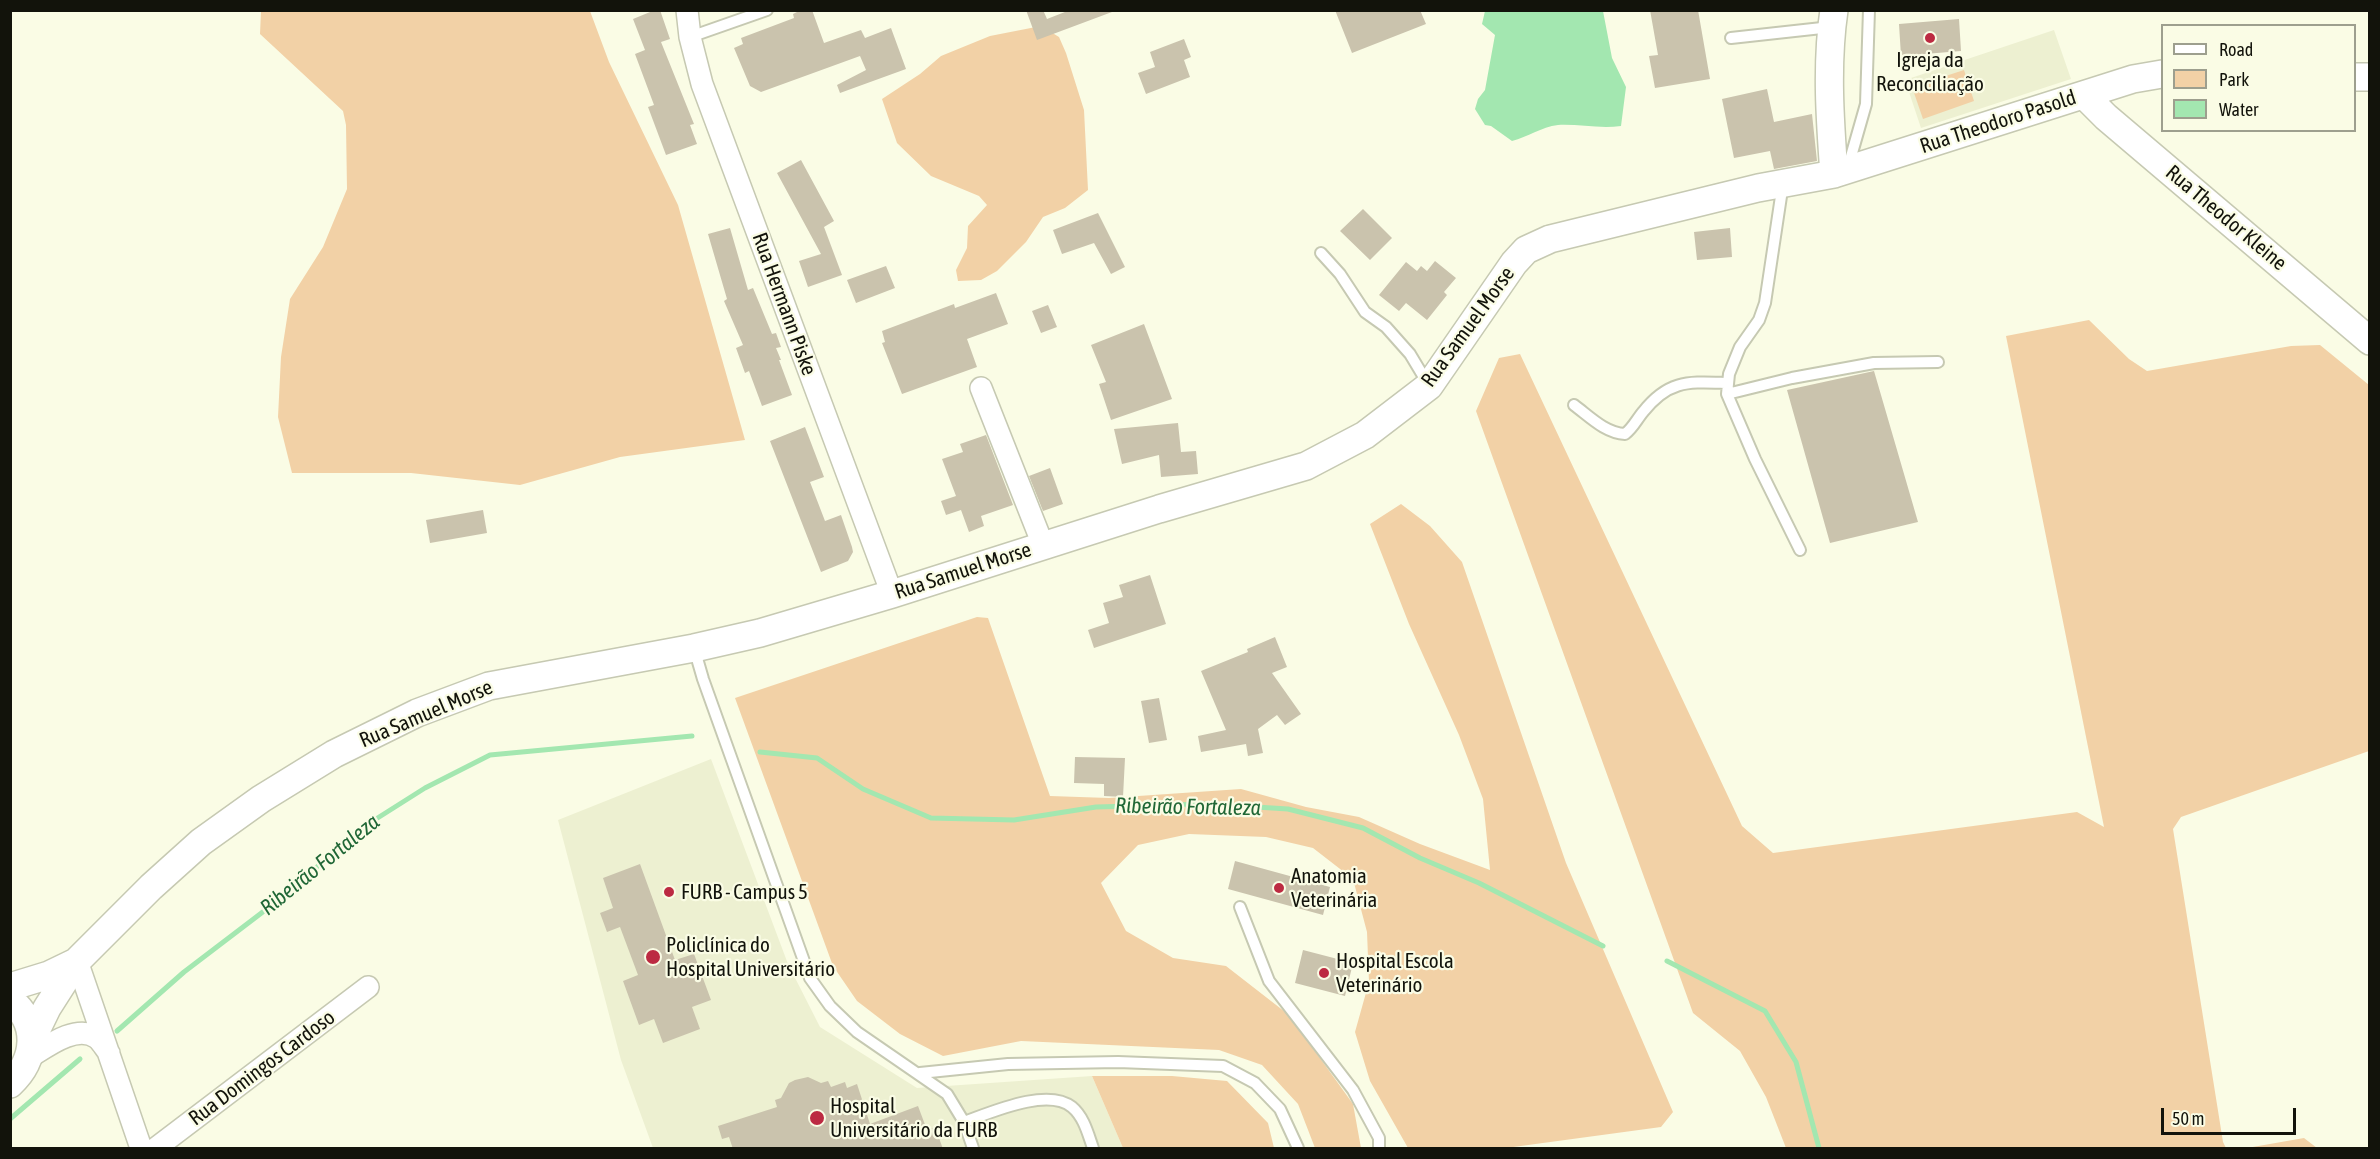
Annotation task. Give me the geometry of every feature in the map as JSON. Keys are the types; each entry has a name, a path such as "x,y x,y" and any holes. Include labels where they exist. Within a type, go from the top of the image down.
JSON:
{"street":[{"name":"Rua Hermann Piske","path":"687,10 690,37 702,84 892,594"},
{"path":"1833,19 1830,114 1841,172"},
{"name":"Rua Theodoro Pasold","path":"1841,172 2133,79 2161,74"},
{"name":"Rua Theodor Kleine","path":"2084,95 2106,117 2370,341"},
{"name":"Rua Samuel Morse","path":"10,1084 21,1074 51,1000 77,961 151,887 201,842 261,798 334,754 417,713 489,686 547,673 694,648 760,633 1306,466 1365,435 1429,386 1514,263 1526,250 1550,239 1783,183 1841,172"},
{"path":"981,388 1043,545"},
{"path":"77,961 141,1149"},
{"name":"Rua Samuel Morse","path":"10,987 49,975 77,961"},
{"name":"Rua Domingos Cardoso","path":"156,1149 368,987"},
{"path":"10,1000 18,1006 28,1022 31,1048 76,1034 88,1034 97,1038 111,1056"}],"lane":[{"path":"690,37 767,10"},
{"path":"1841,172 1866,105 1869,10"},
{"path":"1731,38 1833,19"},
{"path":"1783,183 1765,303 1759,320 1740,347 1728,374 1728,388 1755,459 1800,550"},
{"path":"1321,253 1349,285 1365,312 1386,327 1410,354 1429,386"},
{"path":"1574,405 1607,429 1616,434 1625,434 1660,392 1672,386 1693,381 1728,388 1874,363 1938,362"},
{"path":"694,648 810,978 830,1006 857,1032 920,1073 947,1094 964,1122 973,1149"},
{"path":"1240,907 1269,981 1353,1090 1379,1138 1379,1149"},
{"path":"920,1073 1008,1064 1118,1062 1223,1066 1255,1083 1280,1109 1298,1149"},
{"path":"964,1122 1020,1104 1052,1099 1071,1106 1083,1120 1092,1149"}],"shaded area":[{"path":"2054,30 2071,79 1921,128 1905,80"},
{"name":"FURB - Campus 5","path":"711,759 788,964 820,1027 917,1088 1092,1076 1123,1148 653,1148 621,1060 558,820"}],"green space":[{"path":"261,11 590,11 609,62 678,205 745,440 620,457 520,485 411,473 292,473 278,417 281,357 290,299 323,247 347,189 346,125 343,111 260,34"},
{"path":"1041,26 1059,37 1084,110 1088,190 1065,208 1043,217 1026,242 997,271 981,280 958,281 956,270 967,248 968,226 987,205 979,196 931,176 897,143 882,99 920,74 941,56 990,36"},
{"path":"1964,70 1974,101 1923,119 1912,87"},
{"path":"2089,320 2129,359 2147,371 2291,346 2320,345 2369,385 2369,751 2181,817 2173,829 2223,1142 2226,1148 1786,1148 1766,1097 1740,1051 1693,1013 1476,411 1499,358 1520,354 1742,826 1773,853 2077,812 2104,827 2006,336"},
{"path":"1401,504 1430,526 1462,562 1566,863 1673,1112 1661,1127 1506,1148 1408,1148 1370,1081 1355,1032 1369,982 1367,932 1353,879 1313,848 1266,837 1189,834 1138,845 1101,883 1126,931 1173,958 1226,966 1289,1015 1353,1104 1361,1148 1315,1148 1298,1104 1262,1065 1219,1050 1021,1041 943,1056 900,1034 857,1001 833,966 735,698 977,617 988,618 1050,796 1109,798 1241,789 1306,807 1359,817 1420,844 1490,870 1483,799 1459,735 1409,624 1370,524"},
{"path":"1092,1076 1172,1076 1227,1081 1268,1123 1274,1148 1123,1148"},
{"path":"2304,1138 2317,1148 2247,1148"}],"water":[{"path":"1485,11 1603,11 1612,58 1626,87 1621,126 1558,125 1512,141 1491,126 1485,125 1475,109 1478,99 1485,90 1495,35 1482,24"}],"building":[{"path":"660,10 670,39 661,42 694,124 690,125 697,144 666,155 648,107 654,105 635,54 645,50 633,19"},
{"path":"801,10 812,10 824,43 861,30 865,38 891,28 906,69 840,93 837,85 866,70 860,56 761,92 750,86 734,48 743,44 741,38 794,18 793,14"},
{"path":"1026,10 1043,10 1047,19 1070,10 1112,12 1037,40"},
{"path":"1335,10 1420,10 1426,24 1352,53"},
{"path":"1650,10 1698,10 1710,79 1655,88 1649,56 1658,55"},
{"name":"Igreja da Reconciliação","path":"1959,19 1961,51 1901,56 1899,24"},
{"path":"1184,39 1191,57 1184,60 1190,77 1146,94 1138,73 1155,67 1150,52"},
{"path":"1767,89 1774,122 1812,114 1817,161 1774,169 1770,151 1734,158 1722,99"},
{"path":"801,160 834,221 824,227 842,275 808,287 799,261 821,254 777,173"},
{"path":"1363,209 1392,238 1370,260 1340,231"},
{"path":"1098,213 1125,267 1111,274 1094,243 1062,254 1053,230"},
{"path":"730,228 748,290 753,288 772,334 776,333 781,347 776,348 781,360 779,360 792,395 762,406 749,371 745,373 736,348 743,345 724,301 727,299 708,234"},
{"path":"1730,228 1732,257 1697,260 1694,232"},
{"path":"1435,261 1456,278 1444,292 1447,295 1427,320 1406,303 1399,311 1379,295 1406,262 1417,271 1421,266 1427,271"},
{"path":"886,266 895,288 856,303 847,280"},
{"path":"996,293 1008,324 967,339 977,367 902,394 882,343 885,342 882,331 954,304 955,308"},
{"path":"1048,305 1057,327 1041,333 1032,311"},
{"path":"1144,324 1172,399 1111,420 1099,384 1106,382 1091,345"},
{"path":"1874,371 1918,522 1830,543 1787,390"},
{"path":"1178,423 1181,452 1196,451 1198,474 1161,477 1159,455 1122,464 1114,429"},
{"path":"805,427 824,477 810,482 825,521 841,515 853,552 848,561 821,572 770,441"},
{"path":"986,435 1013,505 981,516 984,526 969,532 961,510 946,515 941,501 956,496 942,459 963,452 960,444"},
{"path":"1050,468 1063,504 1043,511 1029,476"},
{"path":"483,510 487,533 430,543 426,520"},
{"path":"1150,575 1166,624 1094,648 1088,630 1109,623 1103,603 1123,597 1119,585"},
{"path":"1275,637 1287,667 1272,673 1301,714 1285,725 1277,715 1258,729 1263,753 1248,756 1246,744 1201,752 1198,736 1226,730 1201,671 1248,652 1247,649"},
{"path":"1159,698 1167,740 1149,743 1141,701"},
{"path":"1075,757 1125,758 1123,797 1104,796 1104,784 1074,783"},
{"name":"Anatomia Veterinária","path":"1235,861 1330,887 1323,915 1228,889"},
{"name":"Policlínica do Hospital Universitário","path":"640,864 675,960 694,954 711,1000 692,1007 700,1029 663,1043 654,1019 639,1025 623,981 638,975 620,927 607,932 600,913 613,908 603,878"},
{"name":"Hospital Escola Veterinário","path":"1303,950 1353,963 1345,996 1295,983"},
{"name":"Hospital Universitário da FURB","path":"808,1077 821,1083 828,1081 831,1087 845,1082 847,1088 857,1084 870,1124 918,1106 927,1130 935,1127 943,1149 733,1149 729,1137 722,1139 718,1126 777,1107 775,1100 781,1098 789,1083"}],"waterway":[{"name":"Ribeirão Fortaleza","path":"117,1031 184,972 289,892 357,831 425,788 490,755 692,736"},
{"name":"Ribeirão Fortaleza","path":"760,752 817,758 863,789 931,818 1014,820 1096,807 1208,804 1288,809 1363,828 1420,858 1479,883 1603,946"},
{"name":"Ribeirão Fortaleza","path":"1667,961 1765,1011 1796,1062 1819,1148"},
{"name":"Ribeirão Fortaleza","path":"10,1119 80,1059"}],"place":[{"name":"Igreja da Reconciliação","path":"1930,38"},
{"name":"Anatomia Veterinária","path":"1279,888"},
{"name":"FURB - Campus 5","path":"669,892"},
{"name":"Policlínica do Hospital Universitário","path":"653,957"},
{"name":"Hospital Escola Veterinário","path":"1324,973"},
{"name":"Hospital Universitário da FURB","path":"817,1118"}]}
